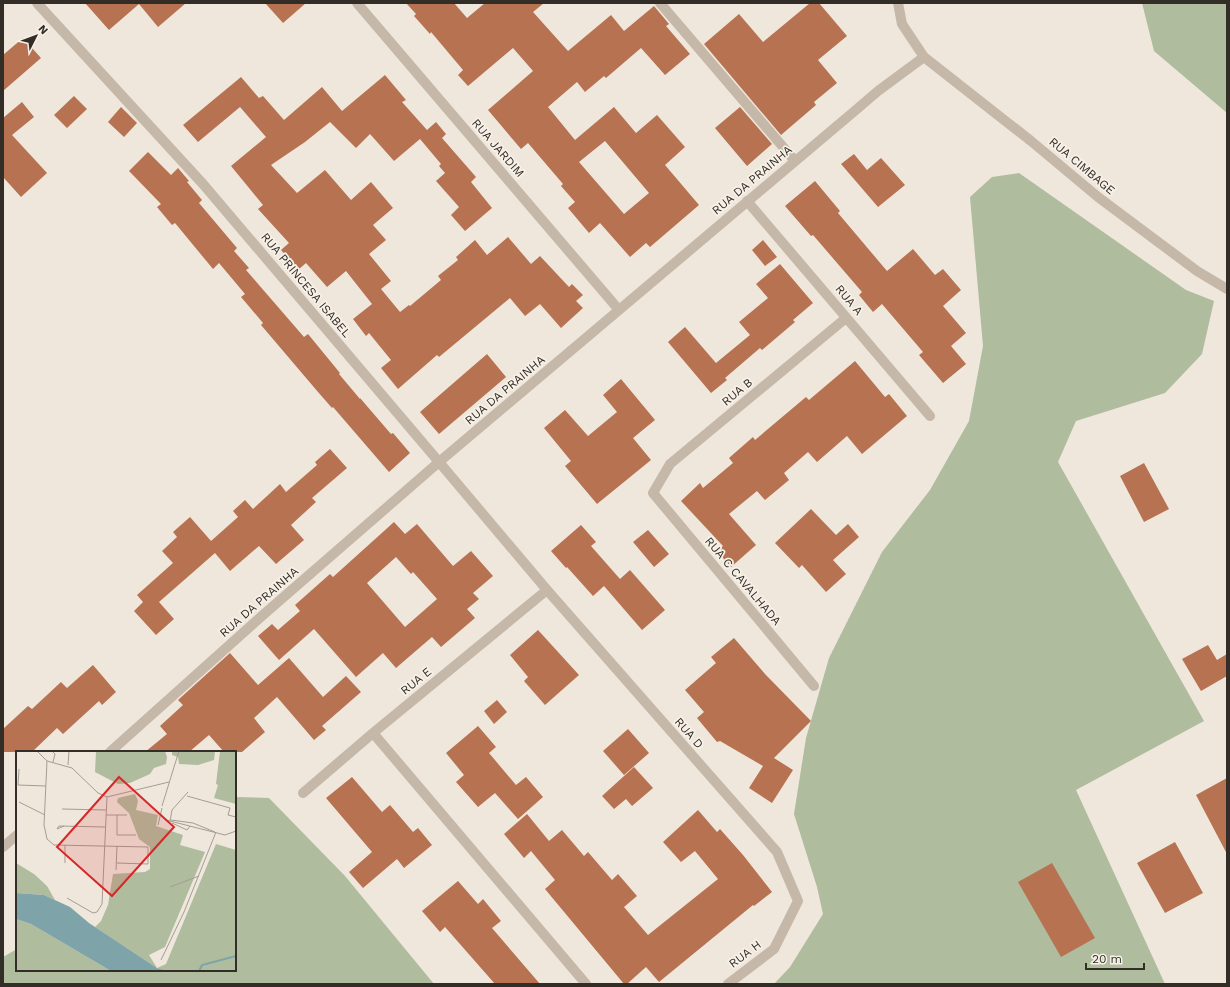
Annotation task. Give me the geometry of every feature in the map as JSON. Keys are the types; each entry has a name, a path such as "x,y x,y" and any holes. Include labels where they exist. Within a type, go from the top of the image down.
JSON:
{"street":[{"name":"RUA PRINCESA ISABEL","path":"37,3 203,184 547,590"},
{"name":"RUA JARDIM","path":"357,3 619,310"},
{"path":"660,3 795,161"},
{"name":"RUA CIMBAGE","path":"898,3 902,24 924,57 1031,141 1098,198 1197,271 1227,289"},
{"name":"RUA DA PRAINHA","path":"111,751 263,615 439,462 878,91 924,57"},
{"name":"RUA A","path":"747,201 930,416"},
{"name":"RUA B","path":"653,493 670,464 846,318"},
{"name":"RUA C CAVALHADA","path":"653,493 814,686"},
{"name":"RUA E","path":"303,793 373,733 547,590"},
{"name":"RUA D","path":"547,590 777,852 798,901"},
{"path":"373,733 586,984"},
{"path":"3,847 16,836"},
{"name":"RUA H","path":"728,984 774,949 798,901"}],"green space":[{"path":"1142,3 1227,3 1227,113 1154,51"},
{"path":"1019,173 1186,290 1214,301 1202,354 1165,393 1076,421 1058,462 1204,721 1076,790 1165,984 774,984 790,967 823,914 817,887 794,814 806,738 829,658 882,552 930,490 969,421 983,346 970,197 992,177"},
{"path":"236,797 269,798 345,876 434,984 3,984 3,957 16,950 16,971 236,971"}],"building":[{"path":"85,3 186,3 158,27 139,4 109,30"},
{"path":"265,3 306,3 283,23"},
{"path":"406,3 454,3 467,18 485,3 544,3 533,12 568,51 611,15 624,31 654,6 669,24 666,26 690,54 665,75 641,48 606,78 604,76 585,92 577,82 548,107 575,140 614,107 636,133 657,115 685,147 665,165 699,205 650,247 646,243 630,257 600,223 589,233 568,208 575,202 561,186 563,184 528,143 521,149 488,110 533,71 513,48 468,86 458,75 463,70 431,32 430,34 414,16 416,14","holes":["605,141 649,193 624,214 579,162"]},
{"path":"810,3 819,3 847,36 818,60 837,83 814,102 816,105 781,135 704,44 739,14 763,42"},
{"path":"23,38 41,58 3,91 3,55"},
{"path":"385,75 406,100 402,102 427,130 436,122 446,134 442,138 476,177 471,182 492,208 465,231 451,215 459,207 436,181 445,173 439,166 441,164 420,139 394,161 370,134 356,148 330,122 305,142 271,165 297,193 325,170 351,200 371,182 393,208 373,225 386,240 369,254 391,281 381,289 400,312 409,305 410,306 441,280 438,276 458,260 456,257 475,240 487,255 508,237 531,264 540,256 569,287 572,284 583,295 576,301 583,308 561,328 540,304 525,316 510,298 439,357 437,355 398,389 381,368 391,360 369,333 366,336 353,319 372,304 346,271 327,287 306,263 298,270 281,250 289,243 258,209 263,205 231,166 266,137 240,107 198,142 183,125 241,77 259,98 263,96 284,120 322,87 342,111"},
{"path":"74,96 87,109 67,128 54,115"},
{"path":"22,102 34,117 12,135 47,173 21,197 3,177 3,118"},
{"path":"121,107 137,123 124,137 108,122"},
{"path":"740,107 772,144 747,166 715,128"},
{"path":"148,152 171,175 178,168 202,200 199,203 237,248 234,251 249,268 246,270 304,337 308,334 360,399 410,453 389,472 261,325 263,323 241,297 245,294 219,263 213,269 175,223 172,225 157,207 161,204 129,171"},
{"path":"854,154 867,170 881,158 905,185 878,207 841,164"},
{"path":"815,181 840,211 838,213 887,271 913,249 935,275 943,269 961,290 943,306 966,333 951,346 966,364 943,383 919,355 923,352 882,304 873,312 859,295 862,292 813,235 811,236 785,206"},
{"path":"763,240 777,257 765,266 752,250"},
{"path":"780,264 813,303 793,320 795,322 762,350 760,348 725,378 727,380 711,393 668,342 685,327 716,363 750,335 739,322 768,298 756,284"},
{"path":"487,354 506,377 439,434 420,412"},
{"path":"855,361 885,397 889,394 907,416 862,454 847,436 817,462 808,452 784,473 789,480 765,500 757,491 729,514 756,545 731,567 717,551 723,546 681,501 700,483 703,488 733,463 729,458 753,437 755,440 806,397 809,400"},
{"path":"621,379 655,420 633,438 651,460 597,504 565,466 571,461 544,428 565,410 588,436 617,412 603,395"},
{"path":"330,449 347,468 312,498 316,502 291,525 304,540 276,564 259,546 230,571 215,553 159,602 174,619 156,635 134,611 143,602 137,595 173,563 162,551 177,537 173,532 190,517 211,541 238,517 233,511 245,500 253,509 280,484 286,492 317,465 315,462"},
{"path":"1144,463 1169,509 1144,522 1120,476"},
{"path":"811,509 836,535 848,524 859,537 833,560 846,574 826,592 802,565 799,568 775,543"},
{"path":"394,522 405,534 417,524 453,566 471,551 493,576 473,593 479,599 467,609 475,618 441,647 432,637 396,668 383,653 356,677 314,629 279,660 258,636 272,624 278,630 300,611 295,605 330,574 333,577","holes":["396,557 411,574 413,572 437,599 405,627 367,583"]},
{"path":"581,525 596,542 591,546 620,579 630,570 665,610 642,630 604,586 593,596 551,551"},
{"path":"648,530 669,554 654,567 633,542"},
{"path":"538,630 579,675 545,705 524,681 528,677 510,655"},
{"path":"734,638 765,674 811,721 774,758 793,770 772,803 749,788 763,766 720,741 717,742 697,718 704,712 685,690 716,663 711,657"},
{"path":"1208,645 1217,660 1227,654 1227,676 1201,691 1182,659"},
{"path":"230,653 258,685 289,658 323,697 346,676 361,692 322,726 326,730 314,740 277,697 254,718 265,732 242,752 223,751 209,735 190,751 146,751 167,734 160,726 183,705 178,700"},
{"path":"93,665 116,692 102,705 99,701 63,734 57,728 33,751 3,752 3,729 28,706 32,709 61,682 67,688"},
{"path":"497,700 507,712 494,724 484,711"},
{"path":"478,726 496,747 489,753 516,785 526,777 543,797 518,819 495,793 478,807 456,782 464,775 446,753"},
{"path":"628,729 649,753 624,775 603,751"},
{"path":"634,767 653,788 632,806 626,799 614,809 602,796"},
{"path":"352,777 382,812 390,805 413,832 418,828 432,845 404,868 397,859 363,888 349,872 372,852 326,798"},
{"path":"1227,778 1227,854 1196,795"},
{"path":"698,810 717,832 720,829 772,892 754,906 753,905 659,982 646,967 627,984 624,984 545,889 555,880 531,851 524,858 504,834 527,814 549,841 562,830 584,856 588,852 612,880 618,874 637,896 624,907 648,935 718,879 695,851 681,862 663,842"},
{"path":"1175,842 1203,893 1165,913 1137,863"},
{"path":"1052,863 1095,938 1061,957 1018,882"},
{"path":"458,881 478,904 483,899 501,921 492,928 540,984 495,984 445,927 440,932 422,911"}]}
